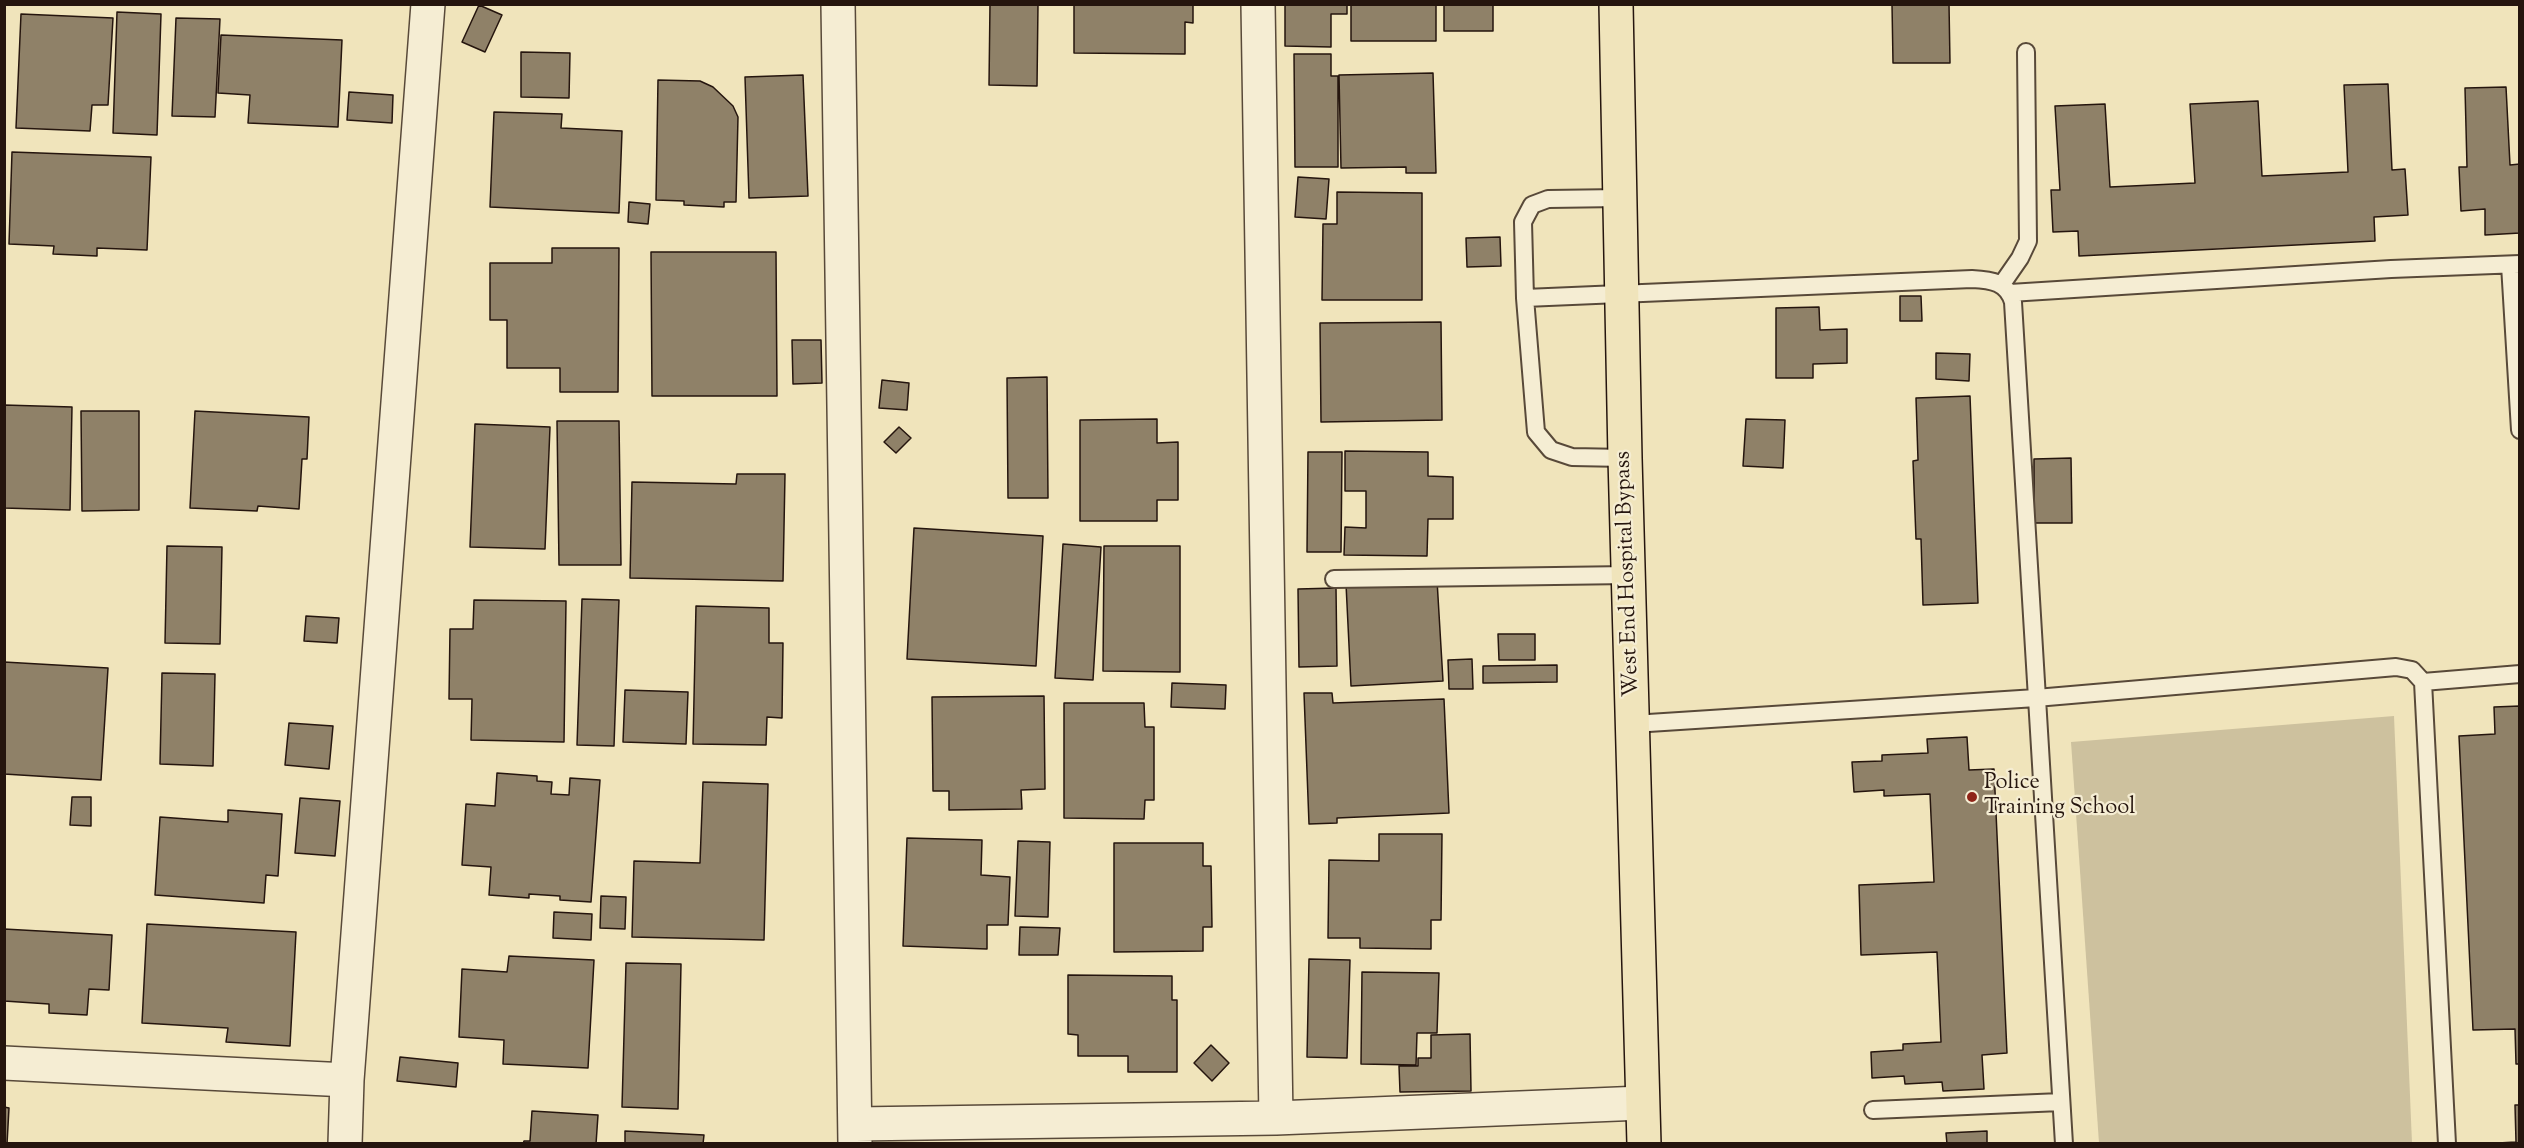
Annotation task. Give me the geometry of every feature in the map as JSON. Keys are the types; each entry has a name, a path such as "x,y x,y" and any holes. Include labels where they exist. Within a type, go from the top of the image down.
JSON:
{"highway":[{"name":"West End Hospital Bypass","path":"1616,4 1644,1143"}],"street":[{"path":"345,1143 347,1080 428,4"},
{"path":"838,4 855,1133 1642,1103"},
{"path":"1258,4 1276,1118"},
{"path":"4,1063 347,1080"}],"lane":[{"path":"2006,288 2028,241 2026,52"},
{"path":"1620,198 1548,199 1532,205 1523,222 1525,298 1536,432 1551,450 1572,457 1626,458"},
{"path":"1525,298 1972,279 2006,288 2515,264 2520,430"},
{"path":"2006,288 2013,303 2064,1143"},
{"path":"1334,579 1629,575"},
{"path":"1634,724 2036,698 2396,667 2412,670 2423,682 2447,1143"},
{"path":"2423,682 2520,674"},
{"path":"1873,1110 2061,1102"}],"shaded area":[{"path":"2394,716 2412,1143 2099,1143 2071,742"}],"building":[{"path":"990,4 1038,4 1037,86 989,85"},
{"path":"1074,4 1193,4 1193,23 1185,22 1185,54 1074,53"},
{"path":"1285,4 1347,4 1347,14 1331,14 1331,47 1285,46"},
{"path":"1351,4 1436,4 1436,41 1351,41"},
{"path":"1444,4 1493,4 1493,31 1444,31"},
{"path":"1892,4 1949,4 1950,63 1893,63"},
{"path":"479,5 502,15 485,52 462,42"},
{"path":"117,12 161,14 157,135 113,133"},
{"path":"21,14 113,18 108,105 92,105 90,131 16,128"},
{"path":"176,18 220,19 215,117 172,116"},
{"path":"221,35 342,40 338,127 248,123 250,95 218,93"},
{"path":"521,52 570,53 569,98 521,97"},
{"path":"1294,54 1331,54 1331,76 1338,76 1338,167 1295,167"},
{"path":"1433,73 1436,173 1406,173 1406,167 1341,168 1339,75"},
{"path":"803,75 808,196 749,198 745,77"},
{"path":"658,80 700,81 713,87 733,106 738,117 736,202 724,202 724,207 684,205 684,201 656,200"},
{"path":"2388,84 2392,170 2405,169 2408,215 2374,217 2375,241 2079,256 2078,231 2053,232 2051,190 2060,190 2055,106 2105,104 2110,187 2195,183 2190,104 2258,101 2262,176 2348,172 2344,85"},
{"path":"2506,87 2510,165 2520,164 2520,233 2485,235 2485,209 2461,211 2459,167 2467,167 2465,88"},
{"path":"349,92 393,95 392,123 347,120"},
{"path":"494,112 562,114 561,128 622,131 619,213 490,207"},
{"path":"12,152 151,157 147,250 97,248 97,256 53,254 54,246 9,244"},
{"path":"1298,177 1329,179 1326,219 1295,217"},
{"path":"1337,192 1422,193 1422,300 1322,300 1323,224 1337,224"},
{"path":"629,202 650,204 648,224 628,222"},
{"path":"1500,237 1501,266 1467,267 1466,238"},
{"path":"552,248 619,248 618,392 560,392 560,368 507,368 507,320 490,320 490,263 552,263"},
{"path":"651,252 776,252 777,396 652,396"},
{"path":"1900,296 1921,296 1922,321 1900,321"},
{"path":"1819,307 1820,330 1847,329 1847,363 1813,364 1813,378 1776,378 1776,308"},
{"path":"1441,322 1442,420 1321,422 1320,323"},
{"path":"792,340 821,340 822,383 793,384"},
{"path":"1936,353 1970,354 1969,381 1936,379"},
{"path":"1047,377 1048,498 1008,498 1007,378"},
{"path":"882,380 909,383 907,410 879,408"},
{"path":"1970,396 1978,603 1923,605 1921,539 1916,539 1913,461 1918,460 1916,398"},
{"path":"4,405 72,407 70,510 4,508"},
{"path":"81,411 139,411 139,510 82,511"},
{"path":"195,411 309,417 307,459 302,459 299,509 258,506 257,511 190,508"},
{"path":"1157,419 1157,443 1178,442 1178,500 1157,500 1157,521 1080,521 1080,420"},
{"path":"1746,419 1785,420 1783,468 1743,466"},
{"path":"557,421 619,421 621,565 559,565"},
{"path":"475,424 550,427 545,549 470,547"},
{"path":"899,427 911,438 896,453 884,442"},
{"path":"1345,451 1428,452 1428,476 1453,477 1453,519 1428,519 1427,556 1344,555 1345,527 1366,528 1366,491 1345,491"},
{"path":"1308,452 1342,452 1341,552 1307,552"},
{"path":"2071,458 2072,523 2034,523 2034,459"},
{"path":"737,474 785,474 783,581 630,578 632,482 736,484"},
{"path":"914,528 1043,536 1036,666 907,659"},
{"path":"1063,544 1101,547 1093,680 1055,678"},
{"path":"167,546 222,547 220,644 165,643"},
{"path":"1104,546 1180,546 1180,672 1103,671"},
{"path":"1437,580 1443,681 1351,686 1346,584"},
{"path":"1336,588 1337,666 1299,667 1298,589"},
{"path":"582,599 619,600 614,746 577,745"},
{"path":"474,600 566,601 564,742 471,740 472,699 449,699 450,629 473,629"},
{"path":"696,606 769,608 769,643 783,643 782,718 767,717 766,745 693,744"},
{"path":"306,616 339,618 337,643 304,641"},
{"path":"1498,634 1535,634 1535,660 1499,660"},
{"path":"1472,659 1473,689 1449,689 1448,660"},
{"path":"4,662 108,668 101,780 4,774"},
{"path":"1557,665 1557,682 1483,683 1483,666"},
{"path":"162,673 215,674 213,766 160,764"},
{"path":"1172,683 1226,685 1225,709 1171,707"},
{"path":"625,690 688,692 686,744 623,742"},
{"path":"1304,693 1332,693 1333,703 1444,699 1449,813 1337,818 1337,823 1309,824"},
{"path":"1044,696 1045,789 1021,790 1022,809 949,810 949,791 933,791 932,697"},
{"path":"1064,703 1144,703 1145,727 1154,727 1154,800 1145,800 1144,819 1064,818"},
{"path":"2520,706 2520,1064 2516,1064 2515,1029 2473,1030 2459,736 2495,734 2494,707"},
{"path":"289,723 333,726 329,769 285,765"},
{"path":"1967,737 1969,770 1994,769 2007,1053 1982,1055 1984,1089 1943,1091 1942,1082 1905,1084 1904,1076 1872,1078 1871,1052 1903,1050 1903,1044 1941,1042 1937,952 1861,955 1859,885 1934,882 1930,794 1884,796 1884,790 1854,792 1852,762 1882,761 1882,755 1928,753 1927,739"},
{"path":"497,773 537,776 537,781 552,782 551,794 569,795 570,778 600,780 591,902 560,900 560,896 529,894 529,898 489,895 491,867 462,865 466,804 495,806"},
{"path":"703,782 768,784 764,940 632,937 634,861 700,863"},
{"path":"72,797 91,797 91,826 70,825"},
{"path":"300,798 340,801 335,856 295,853"},
{"path":"228,810 282,814 278,876 266,875 264,903 155,895 160,817 228,822"},
{"path":"1379,834 1442,834 1441,920 1431,920 1431,949 1360,948 1360,938 1328,938 1329,860 1379,861"},
{"path":"907,838 982,840 981,875 1010,877 1008,925 987,925 987,949 903,946"},
{"path":"1018,841 1050,842 1048,917 1015,916"},
{"path":"1114,843 1203,843 1203,866 1211,866 1212,927 1203,927 1203,951 1114,952"},
{"path":"601,896 626,897 625,929 600,928"},
{"path":"554,912 592,914 591,940 553,938"},
{"path":"147,924 296,932 290,1046 226,1042 228,1028 142,1023"},
{"path":"1020,927 1060,928 1058,955 1019,955"},
{"path":"4,929 112,935 109,990 89,989 87,1015 49,1013 49,1004 4,1001"},
{"path":"509,956 594,960 588,1068 503,1064 504,1040 459,1037 462,969 507,972"},
{"path":"1309,959 1350,960 1347,1058 1307,1057"},
{"path":"626,963 681,964 678,1109 622,1107"},
{"path":"1362,972 1439,973 1437,1033 1417,1033 1416,1065 1361,1064"},
{"path":"1068,975 1172,976 1172,1000 1177,1000 1177,1072 1128,1072 1128,1056 1078,1056 1078,1035 1068,1034"},
{"path":"1470,1034 1471,1091 1400,1092 1399,1066 1418,1066 1418,1058 1431,1058 1431,1035"},
{"path":"1211,1045 1229,1063 1212,1081 1194,1063"},
{"path":"400,1057 458,1063 456,1087 397,1081"},
{"path":"2515,1105 2520,1105 2520,1144 2480,1144 2516,1142"},
{"path":"4,1107 9,1108 7,1144 4,1144"},
{"path":"532,1111 598,1115 596,1144 523,1144 524,1141 530,1141"},
{"path":"625,1131 704,1135 703,1144 625,1144"},
{"path":"1987,1131 1987,1144 1947,1144 1946,1133"}],"place":[{"name":"Police Training School","path":"1972,797"}]}
